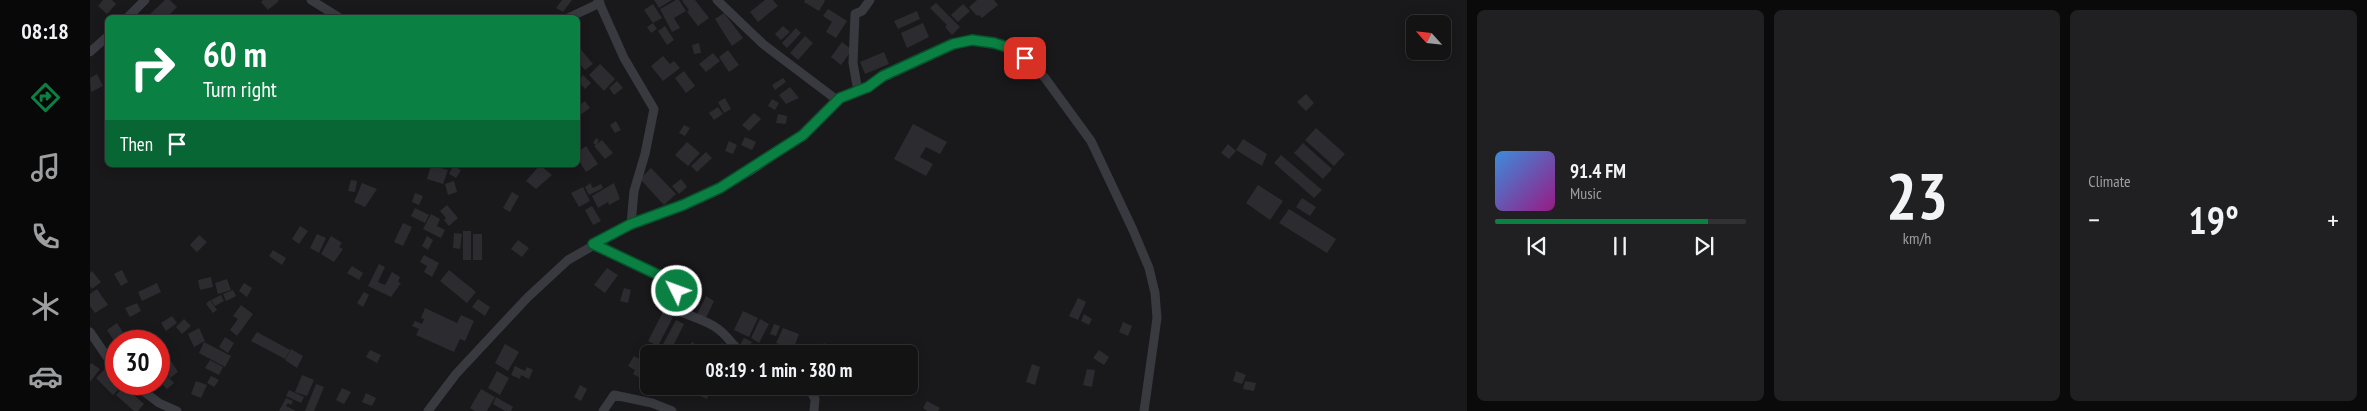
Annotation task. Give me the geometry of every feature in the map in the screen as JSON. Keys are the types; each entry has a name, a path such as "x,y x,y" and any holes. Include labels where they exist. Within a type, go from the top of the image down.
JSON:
{"street":[{"path":"130,15 145,0"},
{"path":"311,0 335,15"},
{"path":"717,0 763,44 837,100"},
{"path":"858,92 853,64 855,14 862,11 870,0"},
{"path":"573,15 599,1 624,58 654,109 646,154 634,191 631,224"},
{"path":"90,52 105,39"},
{"path":"428,411 456,374 527,298 568,260 631,224 683,205 720,188 752,170 803,135 837,100 858,92 883,76 953,44 972,40 994,43 1010,48 1025,58 1045,78 1091,141 1133,230 1148,268 1155,293 1157,318 1144,411"},
{"path":"593,244 674,283 677,291 674,300 676,308 716,327 728,337 732,345"},
{"path":"90,332 105,354"},
{"path":"148,395 159,403 177,411"},
{"path":"814,395 816,399 814,411"},
{"path":"603,411 614,396 652,403 672,411"}],"building":[{"path":"103,0 112,0 116,4 107,14 98,6"},
{"path":"165,0 170,0 177,7 169,15 150,14"},
{"path":"263,0 279,1 268,10 261,2"},
{"path":"562,0 572,0 563,12 556,8"},
{"path":"654,0 672,0 659,8"},
{"path":"679,0 686,11 674,18 680,28 672,32 660,9"},
{"path":"683,0 695,0 709,18 698,26 687,12 689,10"},
{"path":"765,0 773,0 778,6 758,22 750,12"},
{"path":"805,0 825,1 819,11 804,2"},
{"path":"977,0 994,0 998,5 982,18 979,15 977,16 969,7"},
{"path":"936,3 960,27 952,35 945,27 947,25 930,8"},
{"path":"653,4 662,18 653,23 644,10"},
{"path":"963,4 970,11 958,22 951,15"},
{"path":"828,9 847,21 836,38 826,32 832,22 823,16"},
{"path":"917,11 920,19 898,29 894,21"},
{"path":"724,13 743,38 732,46 715,19"},
{"path":"653,23 657,29 651,33 647,27"},
{"path":"923,23 929,37 907,48 901,33"},
{"path":"665,26 674,40 667,45 658,31"},
{"path":"783,26 790,32 781,40 775,34"},
{"path":"796,28 801,33 787,48 782,43"},
{"path":"805,36 813,43 798,60 790,53"},
{"path":"842,42 852,50 841,65 831,57"},
{"path":"699,43 701,53 694,54 692,45"},
{"path":"580,48 593,64 585,70 580,64"},
{"path":"728,50 739,65 729,72 719,57"},
{"path":"884,52 889,64 865,74 860,62"},
{"path":"713,53 720,61 706,72 699,64"},
{"path":"663,56 670,64 674,61 680,68 663,81 651,66"},
{"path":"600,64 615,79 604,91 589,75"},
{"path":"684,71 695,86 686,93 675,78"},
{"path":"97,74 103,86 91,92 90,78"},
{"path":"583,75 591,83 585,89 580,83 580,79"},
{"path":"783,78 786,82 775,90 772,85"},
{"path":"617,81 623,88 614,95 609,88"},
{"path":"790,87 799,98 786,104 779,95"},
{"path":"1306,94 1314,103 1306,111 1297,102"},
{"path":"725,98 731,109 724,113 718,102"},
{"path":"772,99 779,103 775,110 768,106"},
{"path":"585,101 590,108 580,115 580,105"},
{"path":"718,107 723,114 714,120 709,113"},
{"path":"754,113 761,119 749,131 742,125"},
{"path":"778,114 787,116 786,124 776,123"},
{"path":"616,121 621,130 615,133 610,125"},
{"path":"913,124 947,142 940,154 926,147 920,157 933,164 926,176 894,159"},
{"path":"684,125 690,128 685,136 679,133"},
{"path":"1316,128 1345,154 1334,166 1305,140"},
{"path":"745,137 756,142 752,150 741,145"},
{"path":"596,138 599,140 597,144 602,140 613,153 605,159 594,146 596,145 593,143"},
{"path":"1243,139 1267,154 1262,166 1236,150"},
{"path":"729,141 737,145 733,154 725,151"},
{"path":"687,142 700,153 688,166 675,155"},
{"path":"1303,143 1332,169 1323,179 1294,153"},
{"path":"1228,144 1236,151 1229,159 1221,153"},
{"path":"586,146 598,164 586,172 580,162 580,150"},
{"path":"706,152 712,158 697,172 691,166"},
{"path":"1281,155 1322,190 1314,198 1274,163"},
{"path":"430,167 448,170 443,184 427,179"},
{"path":"452,167 461,170 456,178 449,174"},
{"path":"538,167 542,167 552,175 536,189 526,181"},
{"path":"651,168 676,194 664,205 640,179"},
{"path":"681,179 687,187 679,194 672,186"},
{"path":"351,180 357,181 355,192 348,191"},
{"path":"454,181 457,192 448,195 445,184"},
{"path":"362,183 377,189 365,207 354,202"},
{"path":"590,183 593,188 601,184 603,188 589,195 585,187"},
{"path":"614,183 620,199 609,205 608,202 598,208 592,196"},
{"path":"1258,185 1283,201 1270,220 1246,203"},
{"path":"583,187 590,201 579,207 571,193"},
{"path":"512,192 519,196 510,212 503,208"},
{"path":"415,193 423,196 419,205 412,202"},
{"path":"1302,198 1316,207 1310,216 1296,207"},
{"path":"447,205 458,218 449,226 444,220 446,218 440,211"},
{"path":"592,206 601,221 593,225 585,210"},
{"path":"415,208 429,215 425,223 411,216"},
{"path":"1289,209 1336,239 1327,253 1279,223"},
{"path":"431,214 440,219 437,226 445,230 441,238 423,229"},
{"path":"403,223 412,227 403,246 394,242"},
{"path":"300,226 308,231 299,244 292,239"},
{"path":"463,231 471,231 471,260 463,260"},
{"path":"454,233 462,234 460,249 453,248"},
{"path":"317,234 326,238 319,253 310,248"},
{"path":"473,234 482,234 482,260 473,260"},
{"path":"199,235 207,242 197,252 190,245"},
{"path":"331,236 342,243 339,247 343,249 334,262 321,254"},
{"path":"427,236 433,240 428,250 422,246"},
{"path":"518,240 529,248 522,257 511,249"},
{"path":"273,250 286,258 282,265 269,256"},
{"path":"424,255 439,263 432,277 424,272 427,266 420,262"},
{"path":"379,264 385,267 378,282 385,285 392,272 400,277 398,282 401,283 391,297 368,286"},
{"path":"352,266 363,273 359,280 347,273"},
{"path":"607,268 618,275 605,293 594,285"},
{"path":"122,270 128,282 121,286 114,274"},
{"path":"449,270 476,292 467,303 440,281"},
{"path":"92,271 101,282 92,289 90,286 90,273"},
{"path":"211,277 213,287 200,290 198,280"},
{"path":"227,279 231,290 218,294 215,283"},
{"path":"157,283 161,292 142,301 138,292"},
{"path":"244,283 252,288 247,297 239,291"},
{"path":"624,288 631,290 628,303 620,301"},
{"path":"97,289 108,305 95,313 90,306 90,294"},
{"path":"233,290 236,296 226,301 223,294"},
{"path":"364,292 369,295 363,307 357,303"},
{"path":"221,295 224,301 215,306 211,300"},
{"path":"706,296 714,301 706,318 697,314"},
{"path":"1078,298 1086,302 1078,320 1069,316"},
{"path":"478,299 490,307 485,316 472,307"},
{"path":"210,300 217,310 213,313 206,304"},
{"path":"137,303 141,311 130,317 125,308"},
{"path":"241,305 253,314 237,336 230,330 238,319 233,316"},
{"path":"425,308 457,323 461,315 474,321 465,341 460,339 454,352 416,335 419,329 412,326 415,321 422,324 424,319 421,318"},
{"path":"743,311 758,318 749,337 734,330"},
{"path":"663,312 673,317 659,345 648,341"},
{"path":"1084,314 1092,319 1089,325 1081,321"},
{"path":"172,316 177,323 165,330 161,323"},
{"path":"184,319 191,326 182,334 176,327"},
{"path":"760,319 769,324 759,343 751,338"},
{"path":"676,320 684,324 674,345 663,345"},
{"path":"1123,322 1132,326 1128,336 1119,332"},
{"path":"117,323 122,330 107,330"},
{"path":"774,324 780,326 776,336 770,334"},
{"path":"199,328 205,341 194,347 188,334"},
{"path":"783,328 799,334 795,345 776,343"},
{"path":"257,332 290,350 285,359 251,341"},
{"path":"225,337 234,343 228,353 219,347"},
{"path":"744,338 752,342 750,345 740,345"},
{"path":"204,342 231,356 225,367 199,353"},
{"path":"505,344 519,352 508,371 495,363"},
{"path":"291,349 303,356 297,368 285,360"},
{"path":"370,350 381,355 377,363 366,357"},
{"path":"1099,350 1109,357 1104,365 1093,358"},
{"path":"634,356 640,360 640,378 633,374 635,370 628,366"},
{"path":"170,360 178,372 170,378"},
{"path":"210,360 223,367 219,375 205,368"},
{"path":"91,363 100,369 90,382 90,365"},
{"path":"1032,364 1040,367 1035,385 1026,382"},
{"path":"515,366 525,371 527,367 533,370 529,379 521,375 520,379 511,375"},
{"path":"105,369 105,387 96,378"},
{"path":"1087,369 1095,370 1092,387 1083,385"},
{"path":"497,371 509,378 500,395 488,388"},
{"path":"1236,371 1246,375 1242,384 1233,381"},
{"path":"302,375 314,380 307,396 295,392"},
{"path":"211,376 219,380 214,387 207,383"},
{"path":"196,381 207,385 201,398 191,394"},
{"path":"1245,381 1256,383 1254,391 1243,389"},
{"path":"316,384 324,387 314,411 305,411"},
{"path":"580,385 587,389 581,401 574,397"},
{"path":"342,388 351,392 344,404 336,400"},
{"path":"481,389 495,397 487,411 475,411 470,408"},
{"path":"289,390 304,397 301,403 286,396"},
{"path":"366,393 376,398 372,406 362,402"},
{"path":"116,395 136,395 144,404 138,411 134,411"},
{"path":"698,395 709,395 707,399"},
{"path":"496,397 513,407 511,411 505,411 493,404"},
{"path":"286,398 293,401 291,405 288,403 286,406 296,411 279,411"},
{"path":"927,401 940,408 938,411 927,411 923,408"}],"route":[{"path":"677,291 674,283 669,280 593,244 631,224 683,205 720,188 752,170 803,135 840,98 858,92 883,76 953,44 972,40 994,43 1010,48 1025,58"}]}
